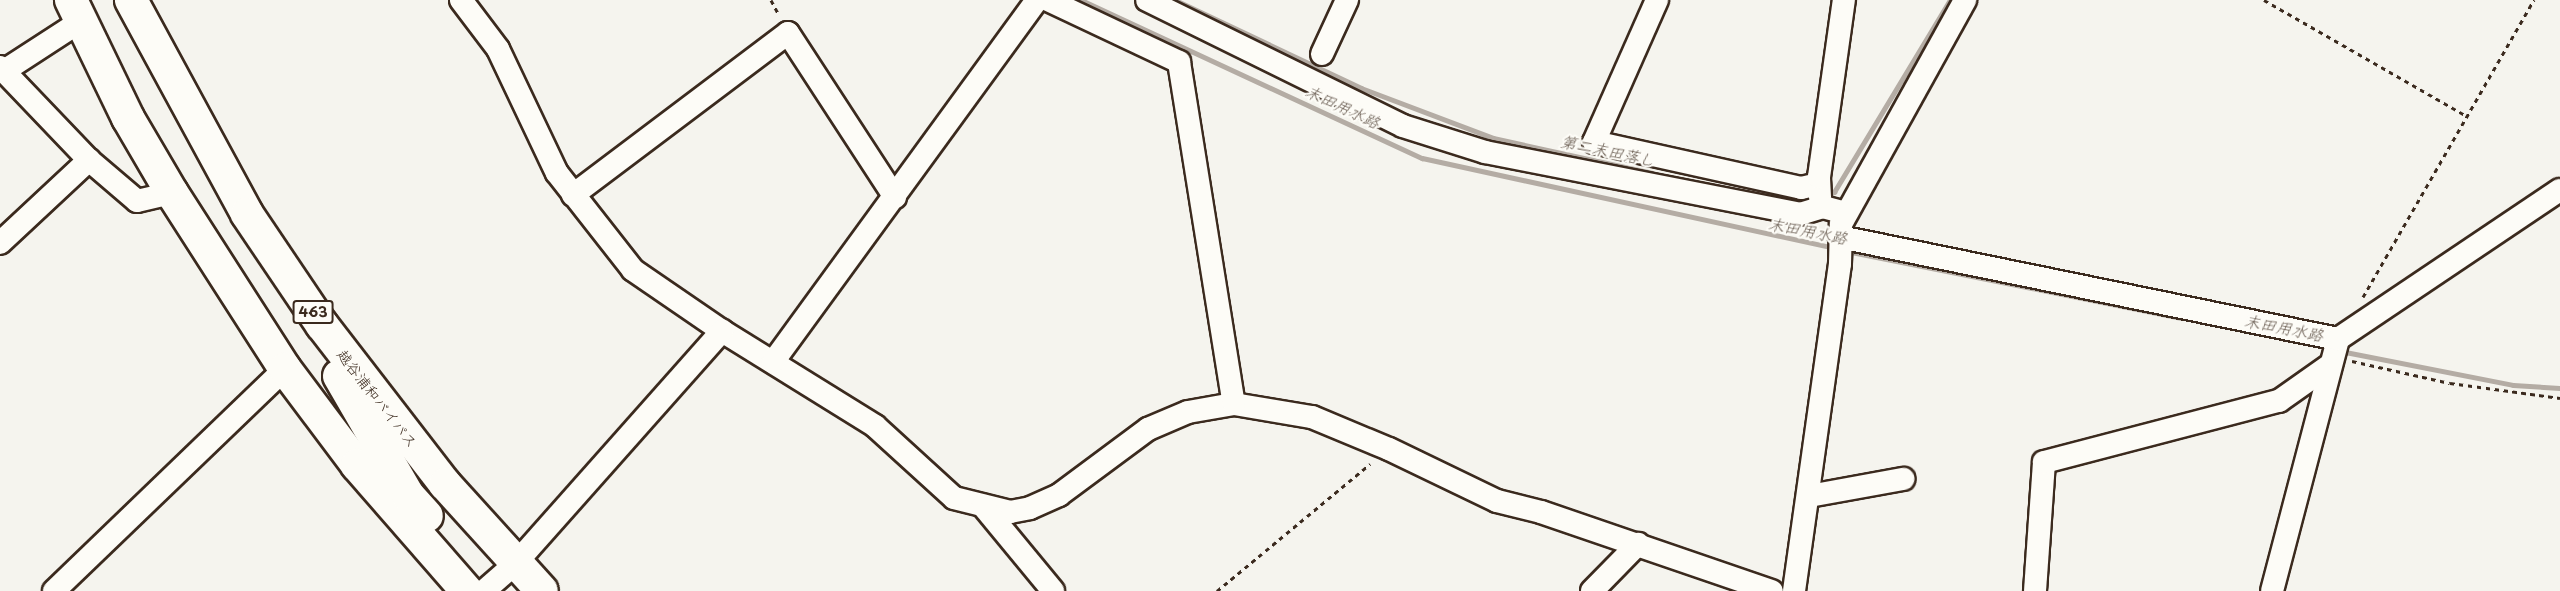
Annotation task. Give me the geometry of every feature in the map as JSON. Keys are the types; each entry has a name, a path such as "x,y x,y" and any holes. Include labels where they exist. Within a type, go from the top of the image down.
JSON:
{"highway":[{"name":"越谷浦和バイパス","path":"131,0 247,214 309,305 355,371 445,484 515,564 542,591"},
{"path":"76,11 128,118 172,193 285,369 357,465 480,589"},
{"path":"309,305 310,327 408,495 480,589"}],"street":[{"path":"461,0 498,48 557,173 633,270 722,332 875,426 954,498 1010,512 1048,502 1148,429 1188,412 1234,404 1312,417 1389,448 1497,501 1638,544 1772,591"},
{"path":"773,362 1037,0"},
{"path":"1048,0 1179,62 1234,404"},
{"path":"1147,0 1403,126 1485,152 1800,214 1823,207 1845,213"},
{"path":"1322,54 1347,0"},
{"path":"1657,0 1594,142 1801,189 1818,184"},
{"path":"1823,207 1818,184 1844,0"},
{"path":"1794,591 1809,496 1840,264 1840,237 1845,213 1965,0"},
{"path":"76,11 2,69 89,160 137,201 172,193"},
{"path":"573,195 788,33 895,197"},
{"path":"0,243 89,160"},
{"path":"2035,591 2044,462 2279,401 2334,354 2560,190"},
{"path":"1840,237 2334,354"},
{"path":"480,589 515,564 722,332"},
{"path":"2272,591 2334,354"},
{"path":"54,591 285,369"},
{"path":"1809,496 1903,479"},
{"path":"982,506 1053,591"},
{"path":"1592,591 1638,544"}],"path":[{"path":"2264,0 2468,117"},
{"path":"2362,298 2534,0"},
{"path":"2334,354 2450,382 2560,398"},
{"path":"1217,591 1389,448"}],"waterway":[{"name":"末田用水路","path":"1081,0 1422,158 1834,248"},
{"name":"第二末田落し","path":"1175,0 1361,88 1493,138 1652,173"},
{"name":"第二末田落し","path":"1826,195 1834,192 1950,0"},
{"name":"末田用水路","path":"1846,251 2181,318"},
{"name":"末田用水路","path":"2340,351 2513,385 2560,388"}]}
